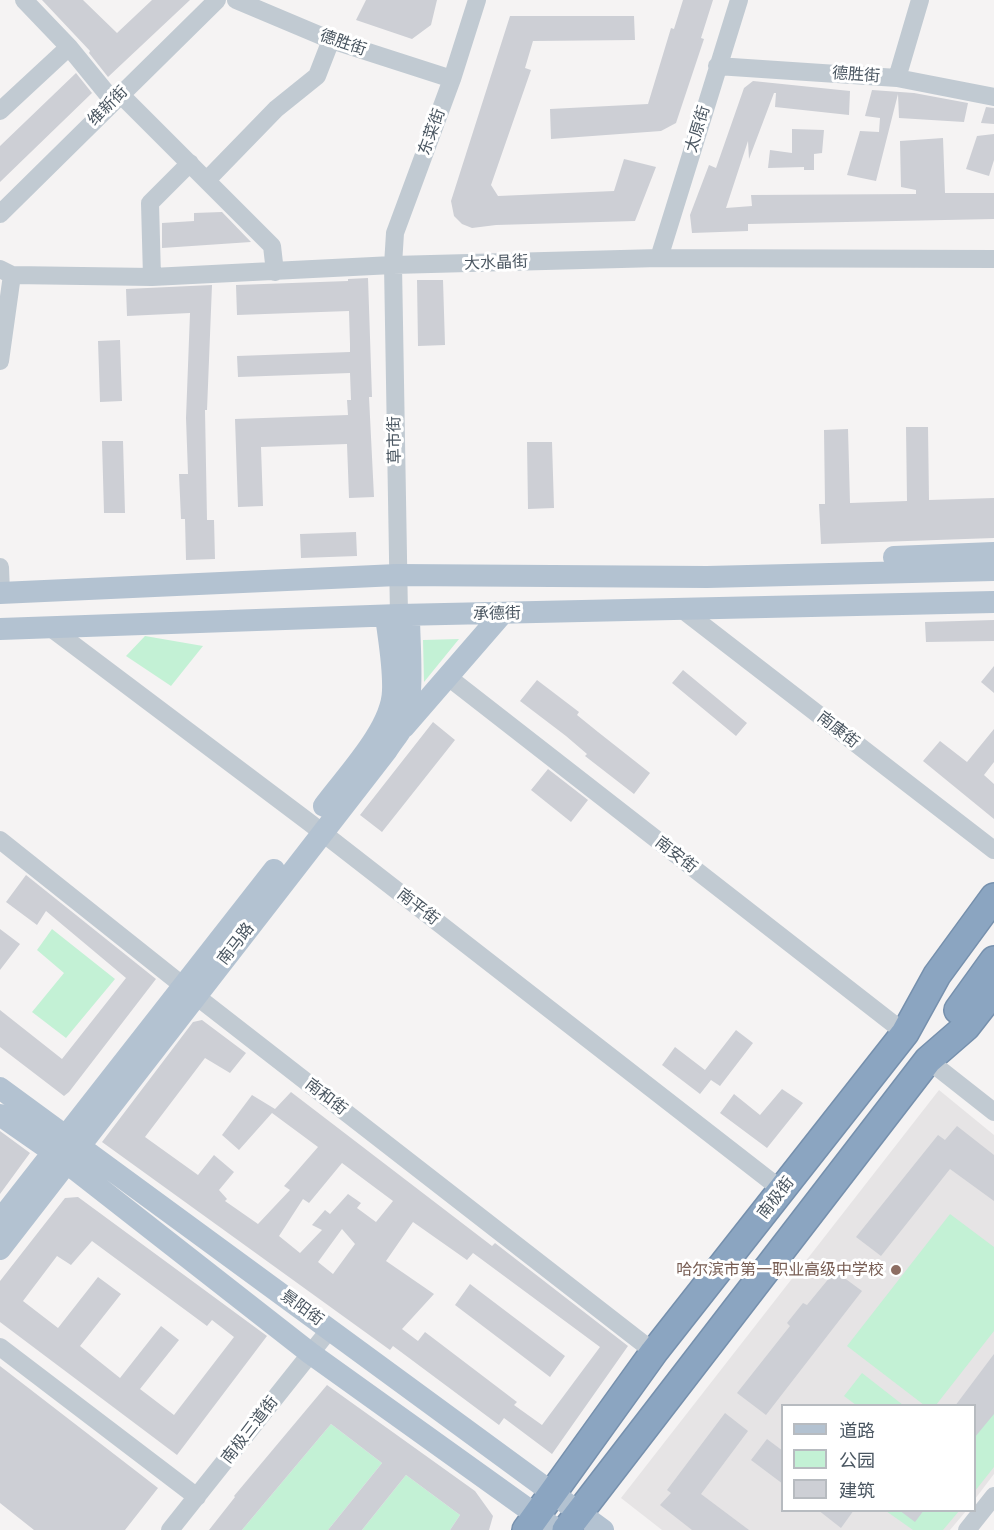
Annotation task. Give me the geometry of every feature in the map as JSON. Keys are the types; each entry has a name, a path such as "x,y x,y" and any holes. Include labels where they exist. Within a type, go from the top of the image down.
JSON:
{"highway":[{"name":"南极街","path":"542,1517 654,1352 905,1033 937,975 994,897"},
{"path":"573,1522 928,1060 950,1020 986,970 994,928"},
{"path":"905,1033 986,970"}],"main road":[{"path":"531,577 674,564 994,553"},
{"path":"0,593 397,575 707,577 994,570"},
{"name":"承德街","path":"0,629 398,616 994,602"},
{"path":"394,740 502,614"},
{"name":"南马路","path":"0,1249 67,1149 316,828 394,740 403,726 410,690 398,616"},
{"name":"南马路","path":"316,828 384,724 391,705 398,616"},
{"name":"景阳街","path":"0,1088 67,1149 310,1353 542,1517 603,1530"},
{"name":"景阳街","path":"0,1114 67,1149 330,1329 542,1517"},
{"name":"南马路","path":"0,1220 67,1149"}],"street":[{"path":"24,0 117,97 190,163 272,246 275,272"},
{"name":"维新街","path":"0,214 217,0"},
{"name":"德胜街","path":"236,0 331,40 452,79"},
{"name":"东菜街","path":"393,266 395,233 452,79 477,0"},
{"name":"太原街","path":"659,258 739,0"},
{"path":"897,78 920,0"},
{"path":"207,180 276,109 317,76 331,40"},
{"path":"0,111 69,47"},
{"name":"德胜街","path":"717,66 897,78 994,98"},
{"path":"152,277 150,202 190,163"},
{"name":"大水晶街","path":"6,272 152,277 393,266 659,258 994,259"},
{"name":"草市街","path":"393,266 398,616"},
{"path":"0,361 6,272"},
{"path":"0,567 0,593"},
{"name":"南康街","path":"683,610 994,850"},
{"name":"南平街","path":"51,628 316,828 782,1190"},
{"name":"南安街","path":"448,676 905,1033"},
{"name":"南和街","path":"0,840 654,1352"},
{"path":"928,1060 994,1112"},
{"name":"南极三道街","path":"170,1530 330,1329"},
{"path":"0,1347 197,1497"},
{"path":"967,1530 994,1496"}],"shaded area":[{"name":"哈尔滨市第一职业高级中学校","path":"939,1090 994,1135 994,1474 976,1498 976,1404 781,1404 781,1512 965,1512 950,1530 662,1530 621,1498"}],"green space":[{"path":"145,636 203,646 171,686 126,656"},
{"path":"459,639 424,682 423,640"},
{"path":"52,929 115,979 66,1038 32,1012 64,973 37,950"},
{"path":"950,1214 994,1247 994,1331 937,1404 923,1404 847,1346"},
{"path":"862,1373 902,1404 855,1404 844,1396"},
{"path":"994,1390 994,1467 976,1490 976,1404"},
{"path":"331,1424 382,1463 328,1530 242,1530"},
{"path":"406,1475 460,1515 450,1530 362,1530"},
{"path":"887,1512 958,1512 943,1530 913,1530"}],"building":[{"path":"42,0 83,0 117,33 152,0 190,0 108,77 89,53 90,51"},
{"path":"366,0 437,0 431,25 412,39 356,20"},
{"path":"683,0 713,0 701,38 704,39 676,123 661,131 551,139 550,109 648,104 671,28 674,29"},
{"path":"510,16 634,16 635,40 533,41 525,68 531,70 491,185 498,196 614,191 624,159 656,167 635,221 496,225 472,228 462,224 454,216 451,201"},
{"path":"76,73 92,93 0,182 0,146"},
{"path":"753,81 850,91 849,115 775,107 776,93 774,93 749,159 748,141 726,208 752,206 751,195 916,194 916,190 901,187 900,141 943,138 945,193 994,193 994,219 748,224 748,231 692,233 690,215 709,165 716,168 744,88"},
{"path":"872,90 914,93 968,103 964,122 899,118 898,94 876,181 847,175 860,131 879,132 880,118 865,116"},
{"path":"986,107 994,108 994,124 981,123"},
{"path":"792,129 824,130 822,153 814,154 814,170 804,170 804,167 768,168 770,150 792,153"},
{"path":"994,134 994,160 989,176 966,169 977,136"},
{"path":"222,212 251,242 162,248 162,223 194,221 194,213"},
{"path":"368,278 372,397 369,397 374,497 349,498 347,444 261,447 263,506 238,507 235,419 348,415 347,400 351,400 350,373 238,377 237,356 350,352 350,344 349,311 237,315 236,285 348,281 348,279"},
{"path":"417,280 443,280 445,345 418,346"},
{"path":"212,285 207,410 205,410 207,520 214,520 215,559 186,560 185,519 181,519 179,474 188,474 186,418 190,313 127,316 126,289"},
{"path":"120,340 122,401 100,402 98,341"},
{"path":"906,427 928,427 929,500 994,498 994,538 821,544 819,504 825,504 824,430 848,429 850,503 907,501"},
{"path":"102,441 123,441 125,513 104,513"},
{"path":"527,442 552,442 554,508 528,509"},
{"path":"356,532 357,556 301,558 300,534"},
{"path":"994,620 994,641 926,642 925,622"},
{"path":"994,666 994,693 981,682"},
{"path":"683,670 747,723 736,736 672,683"},
{"path":"537,680 579,712 577,715 650,773 634,794 585,756 587,754 566,736 520,701"},
{"path":"433,722 455,740 382,832 360,815"},
{"path":"994,729 994,762 984,775 994,784 994,819 923,761 940,741 967,762"},
{"path":"548,769 588,800 571,822 531,790"},
{"path":"26,875 156,979 64,1096 0,1047 0,1010 62,1059 126,978 46,911 37,925 6,902"},
{"path":"0,929 20,944 0,970"},
{"path":"202,1020 246,1053 230,1073 205,1058 145,1137 198,1175 214,1155 234,1172 219,1190 227,1199 225,1201 258,1224 290,1190 284,1186 318,1147 272,1113 239,1150 222,1135 252,1095 275,1109 291,1092 492,1246 495,1243 628,1346 552,1454 504,1418 499,1425 393,1346 390,1350 102,1142 193,1022","holes":["342,1163 393,1201 376,1222 357,1208 361,1203 348,1194 330,1214 325,1210 312,1225 322,1230 300,1253 279,1236 303,1199 309,1203","413,1222 467,1260 473,1253 600,1347 542,1425 514,1405 517,1402 425,1332 418,1341 402,1329 434,1294 386,1261","342,1229 355,1244 333,1274 318,1262"]},
{"path":"736,1030 753,1043 720,1086 711,1080 700,1094 662,1065 675,1047 705,1070"},
{"path":"782,1089 803,1103 767,1148 720,1113 734,1094 760,1115"},
{"path":"957,1126 994,1155 994,1201 950,1169 881,1256 856,1237 938,1135 945,1140"},
{"path":"0,1131 30,1153 0,1194"},
{"path":"78,1197 267,1336 177,1455 0,1322 0,1281 65,1198","holes":["92,1241 207,1326 212,1320 234,1337 174,1415 140,1389 179,1340 161,1326 120,1378 80,1346 121,1294 98,1277 58,1328 23,1301 57,1256 71,1265"]},
{"path":"835,1271 862,1291 766,1415 737,1393 790,1326 787,1323 803,1303 807,1305"},
{"path":"470,1284 565,1356 550,1377 455,1305"},
{"path":"994,1354 994,1414 976,1436 976,1404 956,1404"},
{"path":"0,1366 158,1488 125,1530 34,1530 0,1503"},
{"path":"327,1385 475,1491 493,1516 489,1530 450,1530 460,1515 406,1475 362,1530 328,1530 382,1463 331,1424 242,1530 209,1530 234,1496"},
{"path":"725,1413 748,1431 701,1494 749,1530 692,1530 660,1505 671,1493 667,1490"},
{"path":"767,1439 781,1450 781,1482 751,1460"},
{"path":"821,1512 853,1512 841,1528"},
{"path":"902,1512 922,1512 915,1522"}],"place":[{"name":"哈尔滨市第一职业高级中学校","path":"896,1270"}]}
